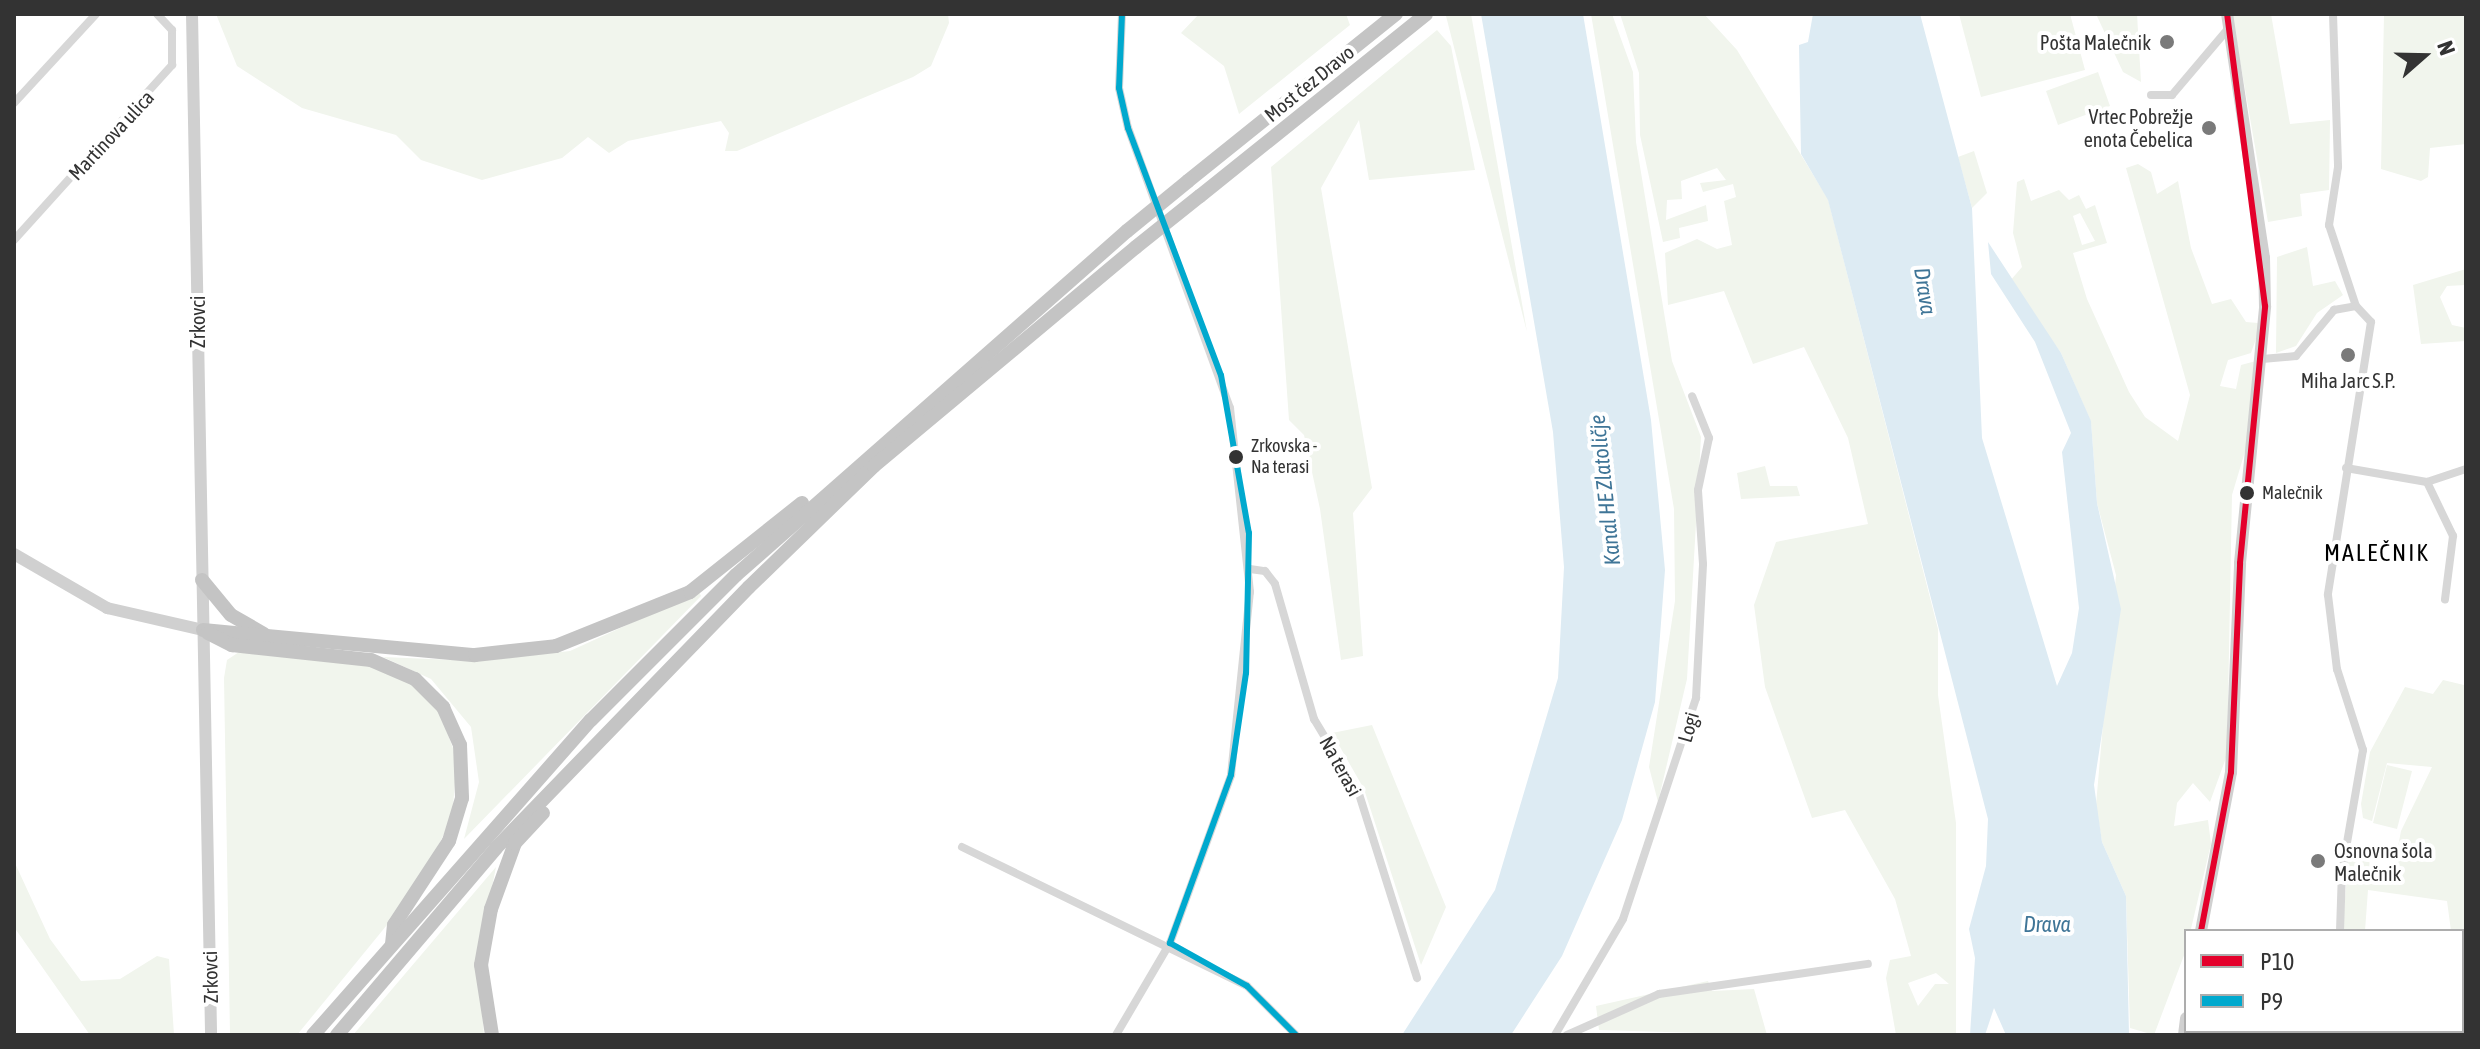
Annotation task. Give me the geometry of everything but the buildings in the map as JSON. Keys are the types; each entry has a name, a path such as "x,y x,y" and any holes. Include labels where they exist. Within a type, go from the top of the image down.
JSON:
{"highway":[{"name":"Most čez Dravo","path":"824,496 1127,231 1396,14"},
{"name":"Most čez Dravo","path":"555,786 874,466 1136,247 1426,14"},
{"path":"203,630 475,655 556,646 690,592 809,497 824,496"},
{"path":"313,1035 591,720 824,496"},
{"path":"202,580 231,615 264,634"},
{"path":"203,630 232,645 371,660 415,679 443,707 460,745 462,798 449,841 394,925 392,945"},
{"path":"337,1035 555,786"},
{"path":"492,1035 481,965 491,909 515,843 553,802 555,786"}],"street":[{"path":"14,103 96,14"},
{"name":"Zrkovci","path":"192,14 211,1035"},
{"path":"1116,1035 1170,943 1231,775 1246,673 1250,569 1230,408 1128,128 1119,88 1122,14"},
{"path":"2201,929 2231,772 2240,563 2262,359 2264,258 2227,14"},
{"path":"2333,14 2338,167 2329,225 2356,306 2373,334 2346,468 2328,595 2337,669 2363,750 2342,871 2340,929"},
{"name":"Martinova ulica","path":"14,240 172,65 172,30 159,16"},
{"path":"2151,95 2172,95 2228,29"},
{"path":"2262,359 2296,356 2334,310 2356,306"},
{"name":"Logi","path":"1555,1035 1623,919 1696,698 1703,564 1698,490 1709,438 1692,396"},
{"path":"2346,468 2427,482 2466,469"},
{"path":"2427,482 2453,536 2445,599"},
{"path":"14,554 107,608 203,630"},
{"name":"Na terasi","path":"1250,569 1265,571 1275,584 1314,719 1359,794 1417,978"},
{"path":"962,847 1170,943 1247,986 1296,1035"},
{"path":"1567,1035 1659,994 1868,964"}],"shaded area":[{"path":"216,14 948,14 949,23 931,66 913,77 737,151 725,151 729,133 721,121 628,141 609,153 588,137 562,158 482,180 421,160 396,135 302,108 237,66"},
{"path":"1199,14 1346,14 1350,25 1239,114 1224,66 1181,33"},
{"path":"1471,14 1527,332 1446,16"},
{"path":"1591,14 1612,14 1633,72 1636,142 1672,361 1701,437 1687,679 1658,802 1649,767 1675,601 1674,509"},
{"path":"1620,14 1704,14 1737,50 1828,199 1938,629 1938,695 1956,823 1956,1035 1896,1035 1886,978 1890,960 1911,956 1895,899 1845,810 1812,818 1765,687 1754,605 1776,542 1868,524 1848,438 1804,347 1753,364 1724,291 1668,305 1665,253 1697,239 1717,249 1732,245 1724,201 1736,197 1733,184 1703,192 1700,183 1726,180 1717,168 1681,181 1682,199 1667,200 1666,220 1706,205 1708,221 1679,228 1680,238 1663,242 1640,135 1639,73","holes":["1936,973 1949,984 1935,984 1918,1006 1908,983"]},
{"path":"1959,14 2070,14 2085,70 1981,97"},
{"path":"2096,14 2137,14 2141,82 2123,72"},
{"path":"2232,14 2271,14 2290,124 2330,120 2329,190 2300,194 2302,216 2268,222"},
{"path":"2384,14 2466,14 2466,144 2430,148 2428,177 2421,181 2381,169"},
{"path":"1437,30 1451,46 1475,170 1369,180 1359,120 1321,188 1372,488 1353,513 1363,656 1341,660 1320,509 1304,435 1289,420 1271,167"},
{"path":"2098,72 2110,106 2058,125 2046,91"},
{"path":"1974,151 1987,193 1972,208 1958,157"},
{"path":"2138,164 2151,172 2157,194 2178,181 2191,248 2212,304 2231,299 2246,322 2258,323 2251,353 2228,360 2220,386 2236,389 2241,365 2256,361 2249,438 2232,495 2227,755 2210,802 2193,783 2177,803 2174,826 2208,820 2211,844 2191,929 2184,929 2184,955 2154,1035 2130,1028 2126,896 2102,842 2096,805 2116,575 2097,503 2091,422 2061,353 2010,281 2022,267 2013,233 2017,182 2024,179 2031,201 2059,190 2069,200 2079,195 2086,209 2095,205 2107,243 2073,253 2087,299 2129,392 2145,417 2178,441 2190,395 2126,168","holes":["2080,213 2095,241 2082,245 2073,216"]},
{"path":"2307,247 2313,286 2335,281 2343,295 2317,313 2296,346 2276,353 2277,257"},
{"path":"2466,269 2466,285 2447,286 2440,297 2452,325 2466,328 2466,341 2421,344 2413,285"},
{"path":"1765,466 1770,486 1797,486 1800,496 1741,499 1737,473"},
{"path":"699,592 701,596 464,839 479,782 471,727 431,679 383,657 478,661 570,651"},
{"path":"242,650 364,664 419,686 438,708 457,759 452,818 435,852 391,920 297,1035 230,1035 224,678 227,660"},
{"path":"2466,679 2466,982 2464,929 2451,929 2447,901 2368,890 2365,929 2344,929 2349,849 2369,847 2370,882 2379,883 2395,862 2401,831 2432,767 2387,763 2372,821 2363,818 2361,804 2370,752 2405,687 2433,694 2443,680 2464,685"},
{"path":"1372,725 1446,907 1421,965 1364,789 1332,733"},
{"path":"2387,765 2412,771 2397,829 2373,823"},
{"path":"14,861 50,939 81,981 120,979 157,956 169,959 174,1035 90,1035 14,927"},
{"path":"496,867 478,958 484,1035 353,1035"},
{"path":"1708,981 1712,991 1754,989 1767,1035 1599,1030 1596,1006"}],"water":[{"name":"Kanal HE Zlatoličje","path":"1481,14 1583,14 1651,420 1665,570 1655,702 1622,820 1562,956 1511,1035 1402,1035 1495,890 1558,678 1564,567 1553,432"},
{"name":"Drava","path":"1813,14 1920,14 1972,208 1982,438 2057,686 2072,653 2079,608 2062,452 2071,433 2035,342 1991,274 1988,242 2061,353 2091,421 2097,503 2121,609 2094,785 2102,842 2126,896 2129,1035 2006,1035 1994,1008 1985,1035 1970,1035 1975,958 1969,929 1986,866 1988,819 1828,200 1801,154 1799,45 1808,42"}],"transit line":[{"name":"P9","path":"1122,14 1119,88 1128,128 1221,375 1249,533 1246,673 1231,775 1170,943"},
{"name":"P10","path":"2201,929 2231,772 2240,563 2265,306 2227,14"},
{"name":"P9","path":"1170,943 1247,986 1296,1035"}],"place":[{"name":"Pošta Malečnik","path":"2167,42"},
{"name":"Vrtec Pobrežje enota Čebelica","path":"2209,128"},
{"name":"Miha Jarc S.P.","path":"2348,355"},
{"name":"Zrkovska - Na terasi","path":"1236,457"},
{"name":"Malečnik","path":"2247,493"},
{"name":"Osnovna šola Malečnik","path":"2318,861"}],"district":[{"name":"MALEČNIK","path":"2377,553"}]}
